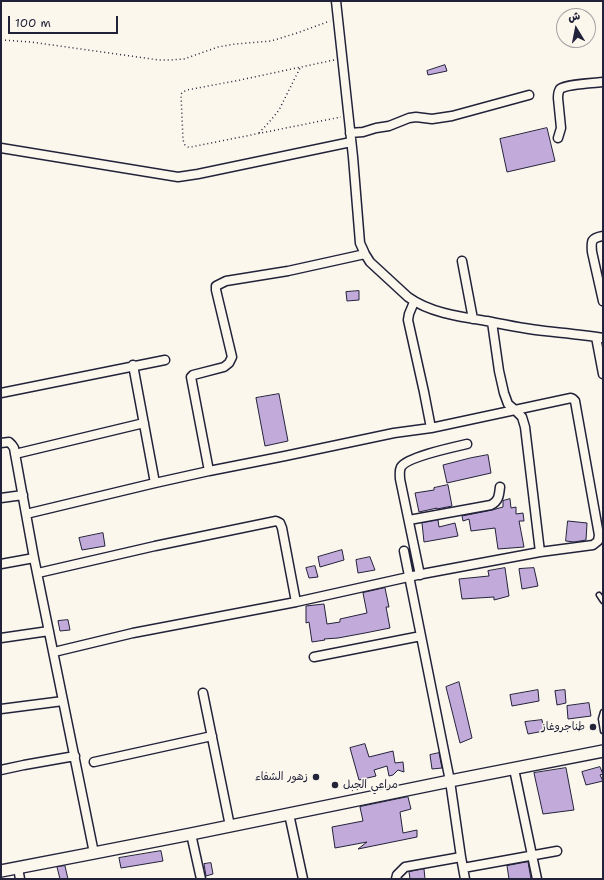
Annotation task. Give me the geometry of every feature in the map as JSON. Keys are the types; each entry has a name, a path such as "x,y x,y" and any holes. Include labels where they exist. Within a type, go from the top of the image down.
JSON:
{"street":[{"path":"336,1 357,193 360,243 364,254 370,262 402,292 414,302 428,308 473,319 543,331 600,337 603,374"},
{"path":"558,138 561,128 558,98 559,90 566,86 603,82"},
{"path":"1,148 178,178 351,137 376,128 396,124 409,118 416,117 432,119 452,116 529,95"},
{"path":"603,236 595,238 591,244 601,284 603,301"},
{"path":"209,471 191,377 193,375 224,367 229,363 232,357 216,286 226,280 288,271 364,254"},
{"path":"462,261 473,319"},
{"path":"414,302 408,320 431,428"},
{"path":"492,322 499,371 504,393 508,404 522,416 525,427 540,552"},
{"path":"1,393 134,365 165,360"},
{"path":"134,365 155,483"},
{"path":"26,514 209,471 394,433 431,428 571,398 575,401 599,535 598,540 593,545 540,552 420,575 296,602 133,633 54,652"},
{"path":"15,454 144,424"},
{"path":"1,443 9,442 12,444 15,454 34,558 94,853"},
{"path":"420,575 400,479 401,467 405,463 424,455 467,444"},
{"path":"409,520 491,505 496,503 498,500 500,487"},
{"path":"1,498 23,495"},
{"path":"38,573 276,521 280,523 282,528 296,602"},
{"path":"404,551 450,781 465,879"},
{"path":"1,564 34,558"},
{"path":"1,638 49,631"},
{"path":"314,657 421,636"},
{"path":"203,693 230,826"},
{"path":"1,709 63,701"},
{"path":"94,762 212,736"},
{"path":"1,872 19,874 94,853 603,751"},
{"path":"1,770 74,756"},
{"path":"514,768 537,879"},
{"path":"289,814 303,879"},
{"path":"191,834 201,879"},
{"path":"463,868 556,851"},
{"path":"396,879 397,875 404,867 461,857"}],"lane":[{"path":"599,595 603,601"},
{"path":"603,712 603,731"}],"path":[{"path":"1,40 31,42 159,60 170,60 184,59 218,47 271,41 297,33 338,17"},
{"path":"342,58 183,92 183,140 185,145 188,147 348,115"},
{"path":"259,133 279,110 300,67"}],"building":[{"path":"445,65 447,71 428,75 427,71"},
{"path":"547,128 555,161 507,172 500,139"},
{"path":"359,291 359,300 347,301 346,292"},
{"path":"279,394 288,441 265,446 256,398"},
{"path":"488,455 491,473 447,483 443,465"},
{"path":"448,485 452,506 419,512 415,493 434,490 434,488"},
{"path":"510,499 511,508 516,507 516,514 523,513 524,521 519,521 524,547 498,549 495,528 471,531 469,519 463,521 462,516 503,507 503,501"},
{"path":"438,520 439,527 455,523 458,536 424,542 422,523"},
{"path":"568,521 587,523 586,540 574,542 566,541"},
{"path":"103,533 105,546 82,550 79,538"},
{"path":"342,550 344,560 320,567 318,557"},
{"path":"370,557 375,570 358,573 356,560"},
{"path":"315,566 318,577 309,578 306,568"},
{"path":"505,568 509,596 494,600 494,597 462,599 459,579 489,576 488,571"},
{"path":"534,568 538,586 522,589 519,569"},
{"path":"385,588 389,607 386,607 390,628 312,642 309,622 306,623 306,606 324,604 327,624 340,622 340,619 367,613 363,593"},
{"path":"68,620 70,630 60,631 58,621"},
{"path":"459,682 472,738 460,743 446,687"},
{"path":"538,690 539,701 512,706 510,695"},
{"path":"565,690 566,703 557,705 555,691"},
{"path":"589,703 591,716 568,719 567,706"},
{"path":"542,720 544,731 528,734 525,722"},
{"path":"365,744 369,757 393,751 395,763 403,762 404,772 398,770 393,775 389,776 387,766 374,770 376,776 359,780 350,748"},
{"path":"439,753 442,768 432,769 430,755"},
{"path":"600,767 603,774 600,775 603,781 586,785 582,772"},
{"path":"566,768 574,810 543,814 534,773"},
{"path":"408,797 411,809 400,812 403,833 417,830 417,837 358,849 367,842 335,848 332,827 363,821 360,807"},
{"path":"161,851 163,861 121,868 119,858"},
{"path":"528,862 531,879 509,879 507,866"},
{"path":"211,863 213,874 206,876 204,864"},
{"path":"65,866 68,879 60,879 57,867"},
{"path":"424,869 425,879 410,879 409,872"}],"place":[{"name":"طناجروغاز","path":"593,727"},
{"name":"زهور الشفاء","path":"316,777"},
{"name":"مراعي الجبل","path":"335,785"}]}
